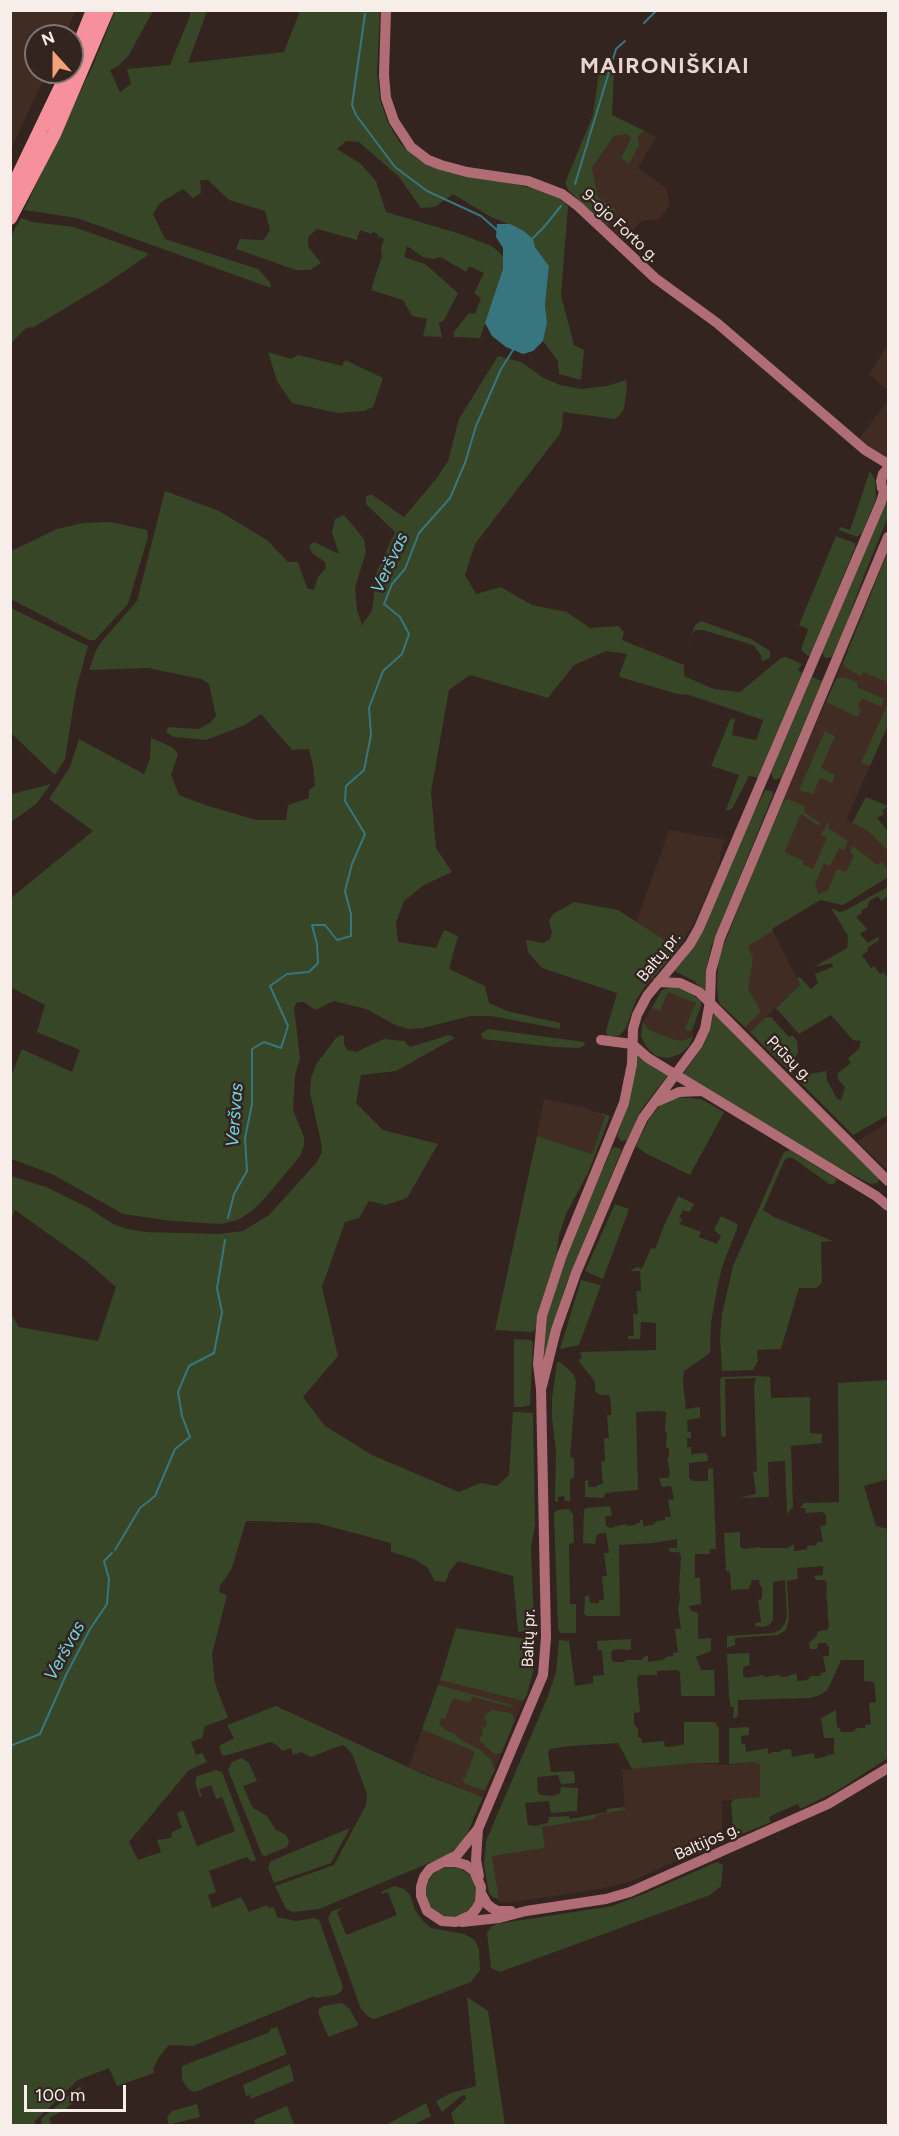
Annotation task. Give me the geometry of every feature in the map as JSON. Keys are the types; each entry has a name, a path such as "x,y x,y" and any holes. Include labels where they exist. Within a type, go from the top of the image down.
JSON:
{"highway":[{"path":"84,33 93,10"},
{"path":"18,188 54,134 107,10"},
{"path":"10,218 18,188 63,84"}],"street":[{"name":"9-ojo Forto g.","path":"386,10 384,75 386,98 394,121 411,147 428,160 441,165 468,172 528,181 562,194 655,278 717,322 887,469"},
{"name":"Baltų pr.","path":"456,1922 442,1921 431,1915 424,1906 421,1887 424,1877 430,1869 446,1862 466,1846 478,1829 538,1690 544,1665 546,1637 541,1389 538,1364 545,1306 562,1255 610,1141 627,1091 637,1015 642,1003 690,944 699,928 886,494 882,485 887,469"},
{"name":"Baltų pr.","path":"541,1389 556,1330 576,1273 629,1148 643,1118 698,1044 705,1029 710,1002 711,971 720,938 888,538"},
{"path":"813,661 833,668"},
{"path":"762,781 783,789"},
{"name":"Prūsų g.","path":"658,982 680,982 691,986 710,1002 888,1180 876,1196"},
{"path":"602,1040 632,1044 648,1058 876,1196 888,1206"},
{"path":"661,1065 678,1063 688,1058"},
{"path":"653,1103 679,1092 701,1091"},
{"path":"610,1141 629,1148"},
{"name":"Baltijos g.","path":"456,1922 499,1918 526,1911 606,1899 641,1888 828,1804 888,1767"},
{"path":"456,1922 471,1915 477,1909 482,1894 476,1860 478,1829"},
{"path":"446,1862 466,1865 479,1879"},
{"name":"Baltijos g.","path":"482,1894 487,1904 498,1911 526,1911"}],"shaded area":[{"path":"11,10 76,11 70,24 24,24 24,84 41,84 11,149"},
{"path":"645,131 656,137 638,168 666,188 670,205 659,219 641,221 624,241 608,226 609,212 615,210 598,197 592,168 614,136 627,134 631,137 621,158 629,164 638,136"},
{"path":"888,344 888,390 869,374"},
{"path":"888,400 888,458 883,457 859,439"},
{"path":"875,583 888,588 888,725 846,820 867,830 888,851 888,877 843,905 821,900 772,929 800,985 750,1032 720,1004 717,981 762,845 836,679"},
{"path":"669,830 725,840 720,853 718,870 696,919 678,949 636,923"},
{"path":"666,988 698,999 701,1003 692,1030 693,1037 688,1047 680,1054 668,1058 656,1056 648,1050 641,1031 643,1022 658,996"},
{"path":"544,1099 580,1106 605,1115 592,1154 537,1136"},
{"path":"888,1122 888,1170 857,1142"},
{"path":"440,1680 523,1701 483,1797 409,1767"},
{"path":"755,1762 760,1765 760,1797 722,1801 722,1840 632,1881 600,1889 508,1903 499,1902 492,1856 545,1848 542,1827 594,1819 597,1815 625,1810 622,1770 694,1763 731,1765"}],"green space":[{"path":"115,11 153,11 129,55 118,66 110,70 120,92 131,84 127,69 170,65 190,11 207,11 188,63 284,52 300,11 380,12 377,72 380,100 388,123 400,143 429,166 541,190 556,196 568,206 561,295 574,345 584,350 581,380 559,374 558,361 543,341 547,323 545,305 549,266 532,239 524,231 491,217 453,194 435,207 421,208 399,177 359,142 346,141 337,149 361,164 376,181 386,212 492,246 503,256 500,282 480,338 454,337 454,332 469,313 475,314 481,298 474,293 484,273 469,266 466,272 441,257 434,259 423,257 407,246 404,257 425,264 458,293 444,320 439,323 442,337 423,336 427,319 412,316 403,300 371,290 382,256 381,249 384,239 377,236 378,234 360,230 357,240 317,229 308,237 308,246 321,263 310,270 296,270 236,249 240,239 264,240 270,230 265,211 229,200 208,180 200,180 201,193 193,198 183,189 160,203 153,214 165,239 258,269 270,282 271,288 77,218 24,210 94,63"},
{"path":"610,70 614,74 612,115 645,131 638,136 639,145 629,164 621,158 631,138 627,134 614,136 592,168 598,197 616,210 609,212 608,226 569,191 565,183 593,115 599,71"},
{"path":"21,218 32,222 74,227 148,255 34,327 26,328 11,343 11,236"},
{"path":"268,352 291,359 298,355 342,366 345,360 383,378 373,407 364,411 338,413 292,403 277,381"},
{"path":"498,356 521,362 544,378 560,385 581,389 607,386 626,380 627,388 624,408 615,419 563,412 559,435 475,544 465,575 476,594 501,587 532,605 567,612 590,628 618,626 624,632 622,640 684,665 684,676 714,689 740,692 781,658 786,657 802,664 798,670 802,673 758,778 749,776 733,807 726,810 739,775 711,766 730,720 735,718 732,735 755,740 763,720 689,695 677,694 620,677 627,654 606,651 574,665 548,698 470,675 449,690 431,792 436,848 452,872 424,885 404,901 396,923 398,942 436,948 444,930 458,936 449,969 485,986 489,1003 507,1011 560,1023 560,1029 491,1016 470,1016 423,1028 409,1029 395,1025 366,1009 334,1001 315,1010 304,1002 297,1002 294,1008 300,1058 295,1076 293,1110 304,1137 304,1146 300,1156 266,1197 252,1211 238,1220 220,1224 172,1221 123,1214 52,1174 11,1159 11,1076 22,1049 72,1072 80,1050 37,1032 45,1005 10,987 11,898 93,831 49,799 70,767 79,739 144,774 150,758 151,738 172,747 178,754 171,775 179,795 256,820 286,820 288,805 309,798 309,790 315,786 309,749 292,750 261,714 245,725 206,740 174,737 166,732 168,727 198,729 210,723 216,716 209,684 201,679 148,668 89,670 96,650 137,601 165,491 219,511 267,540 288,562 298,562 307,588 314,590 318,577 326,568 325,562 312,553 309,546 314,542 339,554 332,532 335,519 344,515 364,539 366,552 355,588 357,610 362,625 372,611 376,574 395,532 366,504 366,497 371,494 404,517 448,461 459,419"},
{"path":"870,471 875,480 876,499 862,533 857,537 839,530 840,527 850,530"},
{"path":"887,499 888,517 839,643 832,657 826,658 822,652"},
{"path":"111,522 147,530 148,537 128,604 95,640 89,640 11,599 11,551 57,529 83,523"},
{"path":"836,536 855,543 855,547 811,655 808,656 801,650 808,629 799,625"},
{"path":"888,551 888,682 863,672 861,676 845,667 843,663"},
{"path":"11,608 88,646 76,690 65,759 55,775 11,733"},
{"path":"701,621 751,639 770,651 770,658 762,661 761,655 753,645 703,630 693,632 686,649 695,625"},
{"path":"812,677 822,681 781,778 774,780 771,773"},
{"path":"842,677 858,682 857,687 884,699 881,707 862,698 858,706 861,708 858,717 826,702 836,679"},
{"path":"888,703 888,725 870,766 861,763"},
{"path":"825,731 835,736 821,768 835,775 832,783 820,778 813,794 799,790"},
{"path":"51,784 36,804 11,822 12,794"},
{"path":"765,790 772,791 773,795 711,947 706,970 705,991 694,981 673,970"},
{"path":"866,797 888,806 882,811 884,814 877,818 888,830 888,851 867,830 852,823"},
{"path":"788,799 805,806 804,812 820,823 819,826 801,814 786,853 804,861 802,864 813,869 827,838 821,835 828,822 828,828 848,841 844,850 839,848 830,866 824,863 815,884 818,894 828,890 837,869 846,872 854,856 850,852 853,846 877,865 882,862 888,871 888,877 843,905 820,900 748,946 753,958 748,988 760,1013 745,1027 720,1004 717,981 719,957 780,804"},
{"path":"888,887 888,896 881,901 878,896 869,901 868,907 856,917 867,929 860,934 868,943 878,937 879,940 867,948 868,951 862,955 871,968 874,966 880,974 884,972 888,976 888,1115 853,1135 792,1074 804,1075 826,1071 827,1080 837,1099 841,1100 845,1087 839,1081 837,1074 851,1063 848,1058 859,1049 861,1041 853,1040 831,1015 799,1034 776,1008 800,985 797,978 800,977 811,989 818,983 815,974 833,967 832,963 814,967 847,948 848,936 831,908 840,912 844,911"},
{"path":"574,902 618,910 678,949 644,988 636,1000 626,1028 619,1036 608,1036 606,1031 617,993 542,968 528,952 526,940 543,943 550,939 552,933 549,921 553,914"},
{"path":"672,987 685,989 701,1001 692,1030 687,1031 685,1028 696,1003 668,992 660,1011 652,1008 662,990"},
{"path":"714,1012 878,1176 877,1183 871,1184 843,1170 683,1074 709,1034"},
{"path":"766,1017 771,1017 789,1037 792,1035 797,1041 798,1052 793,1064 787,1069 750,1032"},
{"path":"643,1022 649,1030 675,1040 682,1041 693,1037 688,1047 680,1054 668,1058 656,1056 645,1045 641,1036"},
{"path":"488,1029 584,1042 585,1045 579,1048 555,1047 483,1039 481,1034"},
{"path":"449,1035 455,1038 396,1071 361,1075 356,1103 383,1130 438,1144 407,1198 386,1205 369,1201 359,1218 345,1222 322,1287 338,1356 303,1397 325,1426 372,1455 459,1492 481,1483 497,1486 509,1475 513,1412 533,1413 535,1524 531,1548 533,1628 518,1632 513,1576 458,1561 449,1572 446,1582 435,1581 427,1567 414,1559 391,1552 391,1543 317,1523 246,1521 232,1568 220,1586 219,1592 227,1595 212,1654 215,1683 228,1718 205,1726 202,1738 191,1742 196,1755 202,1753 207,1762 189,1770 129,1842 138,1860 161,1852 157,1840 171,1838 172,1832 182,1828 177,1813 183,1810 197,1846 235,1831 222,1797 216,1799 211,1785 199,1789 202,1796 200,1797 195,1782 197,1776 216,1770 222,1772 256,1860 251,1862 247,1857 209,1871 216,1892 208,1895 212,1908 241,1897 249,1912 267,1905 268,1908 274,1907 277,1917 296,1921 314,1918 319,1920 343,1987 341,1992 335,1995 315,1998 314,1996 193,2046 169,2045 159,2057 153,2069 154,2073 117,2086 109,2068 78,2080 35,2121 34,2125 11,2125 11,1314 19,1327 98,1341 116,1287 85,1260 15,1210 11,1219 11,1176 46,1187 89,1208 113,1224 127,1229 146,1232 220,1234 243,1231 269,1215 317,1162 322,1152 310,1093 311,1078 317,1063 336,1038 344,1036 347,1050 356,1052 384,1039 404,1041 410,1047"},
{"path":"637,1055 668,1075 641,1110 627,1140 621,1141 617,1136 627,1107"},
{"path":"673,1097 701,1099 724,1112 690,1175 645,1153 636,1146 651,1116 661,1104"},
{"path":"602,1113 610,1116 588,1173 567,1212 535,1330 531,1332 495,1330 537,1136 592,1154 605,1116"},
{"path":"612,1148 621,1149 621,1152 565,1287 543,1367 547,1317 565,1258"},
{"path":"790,1150 837,1179 834,1184 829,1184 793,1158 788,1157 784,1161 763,1210 774,1217 833,1241 821,1242 822,1283 816,1288 799,1288 781,1349 757,1350 758,1361 753,1370 722,1371 720,1337 722,1314 733,1266 784,1152"},
{"path":"678,1196 694,1204 690,1212 683,1210 679,1218 682,1219 680,1224 701,1232 699,1237 717,1244 721,1236 714,1230 721,1216 737,1224 722,1267 716,1294 711,1323 710,1353 684,1371 683,1384 686,1409 700,1407 700,1418 687,1420 691,1438 687,1438 687,1447 691,1447 691,1454 707,1453 708,1461 689,1463 689,1478 692,1481 708,1481 708,1469 713,1468 716,1549 710,1549 710,1554 695,1554 695,1578 700,1578 701,1604 689,1606 690,1610 698,1613 698,1639 711,1638 711,1651 696,1657 701,1670 714,1670 715,1696 681,1696 680,1672 677,1670 657,1671 657,1675 639,1675 637,1679 640,1712 634,1713 634,1724 642,1743 664,1741 665,1747 684,1744 684,1722 715,1722 719,1728 719,1763 632,1769 618,1743 550,1749 548,1752 551,1772 574,1771 575,1783 561,1784 558,1775 538,1777 538,1792 540,1795 553,1796 560,1793 561,1787 578,1788 577,1811 551,1813 549,1801 525,1803 528,1825 548,1823 549,1817 569,1816 570,1819 607,1812 607,1809 625,1807 625,1810 597,1815 594,1819 542,1827 545,1848 492,1856 499,1899 494,1898 489,1893 484,1865 486,1841 548,1696 556,1672 559,1640 569,1641 575,1686 593,1683 593,1676 604,1675 602,1650 598,1650 597,1641 631,1639 631,1650 615,1649 611,1652 612,1661 616,1662 642,1660 645,1656 648,1656 648,1662 661,1660 678,1652 675,1629 681,1629 678,1609 681,1556 679,1552 670,1552 669,1548 677,1548 677,1539 619,1545 620,1616 587,1616 584,1614 585,1596 589,1595 590,1603 599,1603 599,1600 604,1600 602,1576 607,1576 604,1553 609,1553 606,1533 597,1534 595,1544 583,1543 584,1510 610,1506 612,1515 605,1517 606,1526 610,1528 626,1524 627,1526 636,1525 640,1523 640,1520 643,1520 643,1526 653,1525 657,1521 665,1520 665,1517 671,1517 668,1500 674,1499 671,1486 662,1487 659,1478 668,1478 670,1473 667,1458 669,1448 666,1448 666,1412 660,1411 636,1412 638,1490 605,1493 604,1498 585,1497 585,1481 588,1480 588,1487 603,1484 601,1462 605,1461 604,1438 609,1438 607,1415 611,1415 611,1403 609,1395 600,1395 595,1391 595,1382 578,1360 582,1358 580,1352 656,1350 656,1323 641,1322 640,1339 628,1339 628,1336 634,1336 633,1314 638,1314 636,1291 641,1291 640,1271 630,1271 637,1267 642,1269 651,1248 655,1249"},
{"path":"615,1204 629,1209 603,1279 585,1271"},
{"path":"581,1280 601,1285 579,1345 560,1349"},
{"path":"514,1339 531,1340 533,1343 530,1405 522,1407 514,1407"},
{"path":"557,1362 560,1362 574,1375 576,1382 570,1457 574,1458 574,1478 570,1479 570,1501 565,1501 564,1496 558,1497 558,1502 555,1501 556,1452 552,1417"},
{"path":"722,1377 770,1377 771,1398 810,1397 810,1433 822,1434 822,1443 791,1446 793,1507 787,1514 785,1461 768,1462 769,1497 739,1498 756,1494 753,1472 757,1471 754,1385 756,1378 725,1379 726,1437 721,1436 720,1380"},
{"path":"888,1380 888,1479 864,1486 876,1526 888,1529 888,1758 835,1792 800,1809 798,1804 779,1812 769,1817 771,1822 737,1836 733,1829 731,1802 735,1799 760,1797 760,1765 755,1762 729,1764 729,1728 749,1727 749,1735 741,1736 746,1752 768,1748 768,1753 771,1754 791,1749 792,1757 814,1753 815,1759 834,1754 834,1738 824,1738 821,1718 836,1710 837,1727 841,1732 853,1732 857,1728 865,1728 865,1725 871,1724 869,1703 876,1702 874,1682 864,1681 864,1660 841,1660 828,1689 822,1694 810,1698 738,1700 738,1716 733,1719 734,1707 731,1707 729,1697 727,1654 749,1653 750,1665 743,1667 743,1676 747,1678 797,1674 797,1681 807,1680 811,1676 820,1676 821,1673 826,1672 823,1656 829,1656 829,1646 827,1643 818,1643 817,1649 810,1649 809,1643 816,1637 818,1631 827,1630 829,1626 827,1584 825,1580 816,1580 814,1576 823,1575 823,1566 797,1568 798,1579 787,1581 789,1619 786,1630 778,1635 735,1638 735,1645 727,1648 727,1636 773,1633 780,1630 787,1616 785,1580 773,1582 773,1620 769,1625 763,1627 755,1626 755,1623 761,1622 758,1600 762,1599 762,1587 759,1580 752,1580 749,1589 731,1590 730,1572 726,1571 724,1533 740,1532 740,1547 744,1549 787,1548 794,1544 794,1551 797,1551 807,1549 807,1546 817,1545 817,1542 823,1542 820,1526 826,1525 826,1515 823,1512 806,1513 805,1508 800,1508 804,1503 839,1502 838,1383"},
{"path":"568,1509 573,1514 574,1543 569,1544 570,1604 576,1604 576,1633 560,1633 554,1514 557,1510"},
{"path":"456,1628 532,1640 534,1668 527,1695 523,1701 440,1680"},
{"path":"438,1685 512,1705 511,1707 473,1697 470,1702 455,1699 452,1700 445,1719 441,1718 439,1725 480,1750 491,1760 495,1770 485,1789 464,1783 462,1777 465,1778 475,1752 422,1729"},
{"path":"276,1706 423,1774 483,1797 464,1841 446,1856 319,1909 293,1912 286,1909 275,1886 334,1865 366,1805 367,1794 352,1754 342,1745 311,1757 301,1752 293,1755 291,1748 282,1751 271,1742 222,1755 219,1746 234,1738 227,1725"},
{"path":"492,1710 511,1713 515,1720 502,1752 498,1754 494,1754 479,1740 483,1732 482,1727 485,1728 487,1721 484,1719 486,1714"},
{"path":"242,1758 249,1763 257,1781 243,1786 253,1808 267,1816 276,1830 286,1835 289,1841 287,1847 265,1856 262,1855 228,1770 232,1762"},
{"path":"350,1828 331,1863 274,1883 268,1867 271,1861"},
{"path":"717,1862 723,1865 721,1886 710,1895 500,1972 491,1968 487,1933 496,1924 612,1906"},
{"path":"446,1867 456,1867 469,1874 476,1887 476,1897 469,1910 456,1917 446,1917 437,1913 430,1906 426,1897 426,1887 430,1878 437,1871"},
{"path":"394,1886 404,1889 410,1895 415,1910 431,1928 464,1934 475,1940 479,1949 480,1970 471,1982 375,2019 370,2018 361,2009 328,1918 332,1911 344,1907 337,1912 346,1935 397,1915 388,1892 382,1894 381,1892"},
{"path":"467,1997 488,2011 505,2125 455,2125 451,2113 466,2099 465,2095 442,2112 436,2101 451,2093 476,2086"},
{"path":"342,2003 349,2008 358,2024 328,2036 318,2013 319,2009 323,2006"},
{"path":"277,2027 287,2054 195,2092 189,2090 182,2080 182,2066 270,2032 270,2029"},
{"path":"290,2064 294,2081 251,2099 250,2095 246,2096 243,2085"},
{"path":"80,2086 84,2097 49,2118 52,2125 42,2125 41,2119"},
{"path":"426,2103 431,2116 413,2125 386,2125"},
{"path":"197,2104 200,2117 167,2125 169,2124 167,2117 172,2111"},
{"path":"287,2106 294,2125 256,2125 254,2120"}],"water":[{"path":"497,224 510,224 524,231 533,239 535,247 549,266 545,305 547,323 543,341 533,351 523,354 506,347 492,336 485,323 503,269 503,248 496,237"}],"waterway":[{"path":"644,23 657,10"},
{"path":"365,14 352,105 356,115 395,167 427,191 481,216 497,230"},
{"path":"575,184 616,49 625,41"},
{"path":"531,240 561,206"},
{"name":"Veršvas","path":"228,1218 234,1194 247,1171 245,1138 252,1104 252,1049 264,1042 281,1048 288,1026 270,986 287,974 309,972 318,963 317,944 312,925 325,925 337,940 351,936 351,914 345,891 352,864 365,834 345,801 346,786 364,770 371,735 369,708 383,671 402,654 409,634 400,617 384,604 392,584 405,569 419,533 450,498 465,463 476,426 501,369 515,347"},
{"name":"Veršvas","path":"115,1550 140,1508 155,1496 175,1449 190,1437 182,1416 178,1392 189,1366 214,1353 222,1312 217,1288 225,1240"},
{"name":"Veršvas","path":"10,1746 40,1734 66,1675 90,1629 107,1604 109,1579 104,1561 112,1553"}],"district":[{"name":"MAIRONIŠKIAI","path":"665,67"}]}
